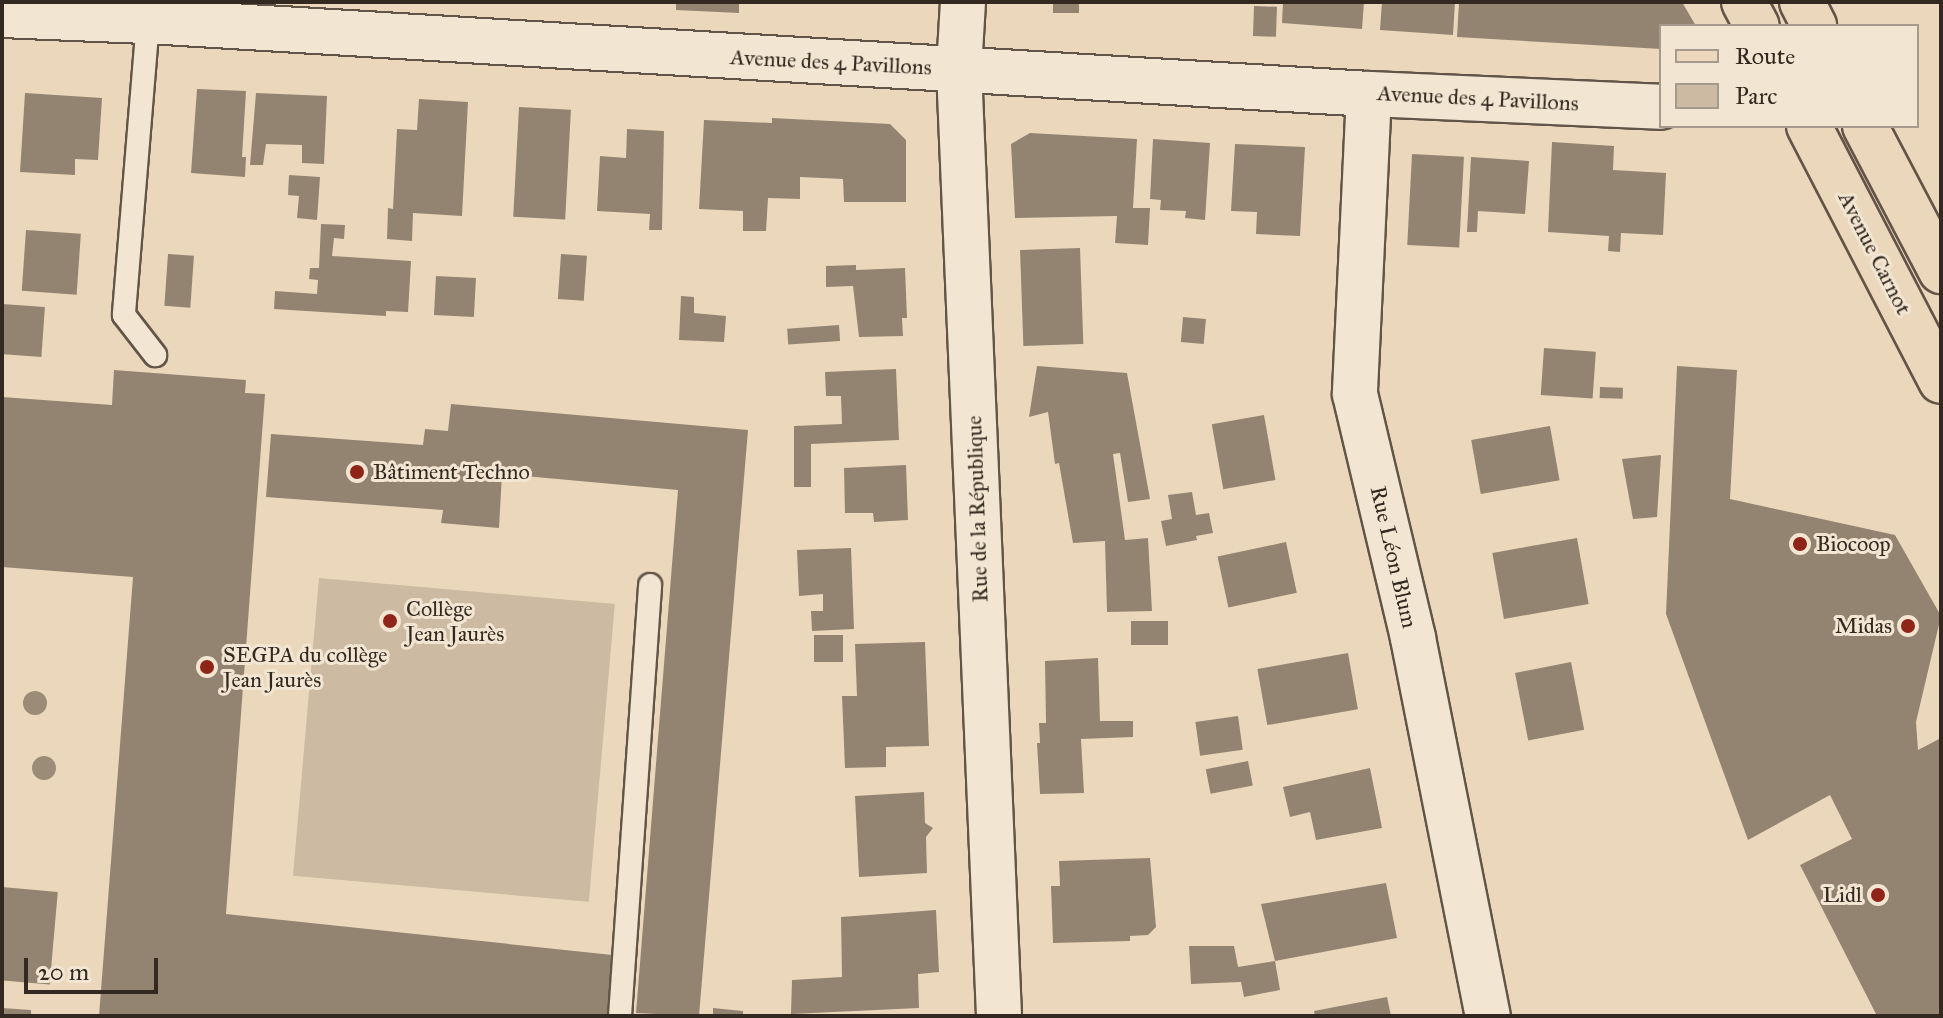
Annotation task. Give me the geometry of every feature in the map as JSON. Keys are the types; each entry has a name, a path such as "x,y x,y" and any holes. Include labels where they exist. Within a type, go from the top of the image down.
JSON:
{"main road":[{"path":"1744,2 1756,24"},
{"path":"1802,2 1813,24"},
{"name":"Avenue Carnot","path":"1810,128 1941,381"},
{"path":"1866,128 1941,271"}],"street":[{"name":"Rue de la République","path":"963,2 959,69 999,1016"},
{"name":"Avenue des 4 Pavillons","path":"2,15 149,11 959,69 1369,94 1659,107"},
{"name":"Rue Léon Blum","path":"1369,94 1355,394 1413,638 1488,1016"}],"lane":[{"path":"149,11 124,315 155,355"},
{"path":"620,1016 650,585"}],"green space":[{"path":"319,578 615,604 589,902 293,876"}],"building":[{"path":"676,2 739,2 739,13 676,10"},
{"path":"1053,2 1079,2 1079,13 1053,13"},
{"path":"1283,2 1364,2 1362,29 1282,23"},
{"path":"1382,2 1455,2 1453,35 1380,30"},
{"path":"1459,2 1682,2 1695,24 1659,24 1659,49 1457,37"},
{"path":"1254,6 1277,7 1276,37 1253,36"},
{"path":"197,89 246,91 242,157 246,157 245,177 191,173"},
{"path":"25,93 102,98 98,160 75,159 75,175 20,172"},
{"path":"256,93 327,96 324,164 302,163 302,145 266,144 263,165 250,165"},
{"path":"419,99 468,102 462,216 413,213 412,241 387,239 388,208 393,209 397,129 417,130"},
{"path":"519,107 571,110 565,220 513,217"},
{"path":"772,118 890,124 906,140 906,202 844,202 843,179 800,177 800,199 768,198 766,231 743,231 743,211 699,209 704,120 772,123"},
{"path":"627,129 664,131 662,230 649,230 650,214 597,211 600,156 626,158"},
{"path":"1030,133 1137,139 1133,208 1150,208 1148,245 1115,243 1117,216 1015,218 1011,144"},
{"path":"1153,139 1210,143 1205,220 1185,218 1186,211 1160,210 1161,200 1150,199"},
{"path":"1552,142 1614,146 1613,170 1666,173 1663,235 1621,233 1620,252 1608,251 1609,236 1548,232"},
{"path":"1235,144 1305,147 1300,236 1256,234 1257,212 1231,211"},
{"path":"1412,154 1464,157 1459,248 1407,245"},
{"path":"1471,157 1529,161 1525,214 1478,211 1477,232 1467,232"},
{"path":"289,175 320,177 317,220 297,218 299,196 288,195"},
{"path":"321,224 345,225 344,239 334,238 332,256 411,261 408,312 386,311 386,316 274,309 275,291 317,294 318,280 309,279 310,268 319,268"},
{"path":"26,230 81,234 77,295 22,291"},
{"path":"1080,248 1083,344 1023,346 1020,250"},
{"path":"168,254 194,256 190,308 164,306"},
{"path":"561,254 587,256 584,301 558,299"},
{"path":"856,265 856,270 905,268 907,318 902,318 903,336 859,337 853,286 826,287 826,266"},
{"path":"436,276 476,278 474,317 434,315"},
{"path":"681,296 694,297 694,313 726,316 724,342 679,340"},
{"path":"2,304 45,307 41,357 2,354"},
{"path":"1183,317 1206,319 1204,344 1181,342"},
{"path":"839,325 840,341 788,345 787,329"},
{"path":"1544,348 1596,352 1593,399 1541,395"},
{"path":"1037,366 1127,373 1150,499 1128,502 1120,453 1113,454 1125,540 1148,538 1152,611 1107,612 1105,541 1073,543 1059,463 1055,464 1048,412 1029,417"},
{"path":"1677,366 1737,370 1730,499 1895,535 1941,616 1916,722 1918,750 1941,738 1941,1016 1877,1016 1800,865 1852,839 1830,795 1748,840 1666,614"},
{"path":"896,369 899,440 811,444 811,487 794,487 794,426 842,424 841,396 826,396 825,372"},
{"path":"114,370 246,380 245,393 265,394 226,914 622,956 617,1016 99,1016 133,577 2,567 2,397 112,405"},
{"path":"1600,387 1623,388 1623,399 1600,398"},
{"path":"451,404 748,430 699,1016 636,1013 678,490 502,474 499,528 441,523 443,510 266,497 271,434 423,445 425,429 448,431"},
{"path":"1264,415 1275,480 1223,489 1212,424"},
{"path":"1550,426 1560,480 1481,494 1471,440"},
{"path":"1661,455 1657,517 1633,519 1622,459"},
{"path":"906,465 908,520 874,522 873,513 845,513 844,468"},
{"path":"1192,492 1196,515 1209,513 1213,533 1196,536 1197,540 1166,546 1161,521 1172,519 1168,495"},
{"path":"1577,538 1589,604 1504,619 1492,553"},
{"path":"1286,542 1297,593 1228,607 1218,557"},
{"path":"851,548 854,629 812,631 811,611 823,611 823,594 799,596 797,550"},
{"path":"1131,621 1168,621 1168,645 1131,645"},
{"path":"814,635 843,635 843,662 814,662"},
{"path":"925,642 929,746 886,747 886,767 845,768 842,696 857,696 855,644"},
{"path":"1348,653 1358,709 1267,725 1257,669"},
{"path":"1098,658 1100,721 1133,721 1133,737 1081,739 1084,793 1040,794 1037,743 1040,743 1039,723 1046,723 1045,661"},
{"path":"1571,662 1584,730 1528,741 1515,673"},
{"path":"1238,716 1243,750 1200,756 1195,722"},
{"path":"1248,761 1253,786 1211,794 1206,769"},
{"path":"1370,768 1382,828 1316,840 1310,812 1290,817 1283,787"},
{"path":"924,792 925,823 933,828 926,837 927,873 859,877 855,796"},
{"path":"1150,858 1156,927 1148,935 1130,936 1130,941 1053,943 1051,886 1060,886 1059,861"},
{"path":"1386,883 1397,938 1275,961 1261,904"},
{"path":"2,887 58,892 50,985 2,980"},
{"path":"936,910 939,972 918,974 919,1008 791,1014 792,980 842,977 841,917"},
{"path":"1189,946 1234,946 1238,967 1275,961 1280,990 1244,997 1241,982 1191,984"},
{"path":"1387,997 1391,1016 1315,1016 1314,1011"},
{"path":"2,1008 31,1010 31,1016 2,1016"},
{"path":"713,1008 743,1011 743,1016 713,1016"}],"place":[{"name":"Bâtiment Techno","path":"357,472"},
{"name":"Biocoop","path":"1800,544"},
{"name":"Collège Jean Jaurès","path":"390,621"},
{"name":"Midas","path":"1908,626"},
{"name":"SEGPA du collège Jean Jaurès","path":"207,667"},
{"name":"Lidl","path":"1878,895"}]}
